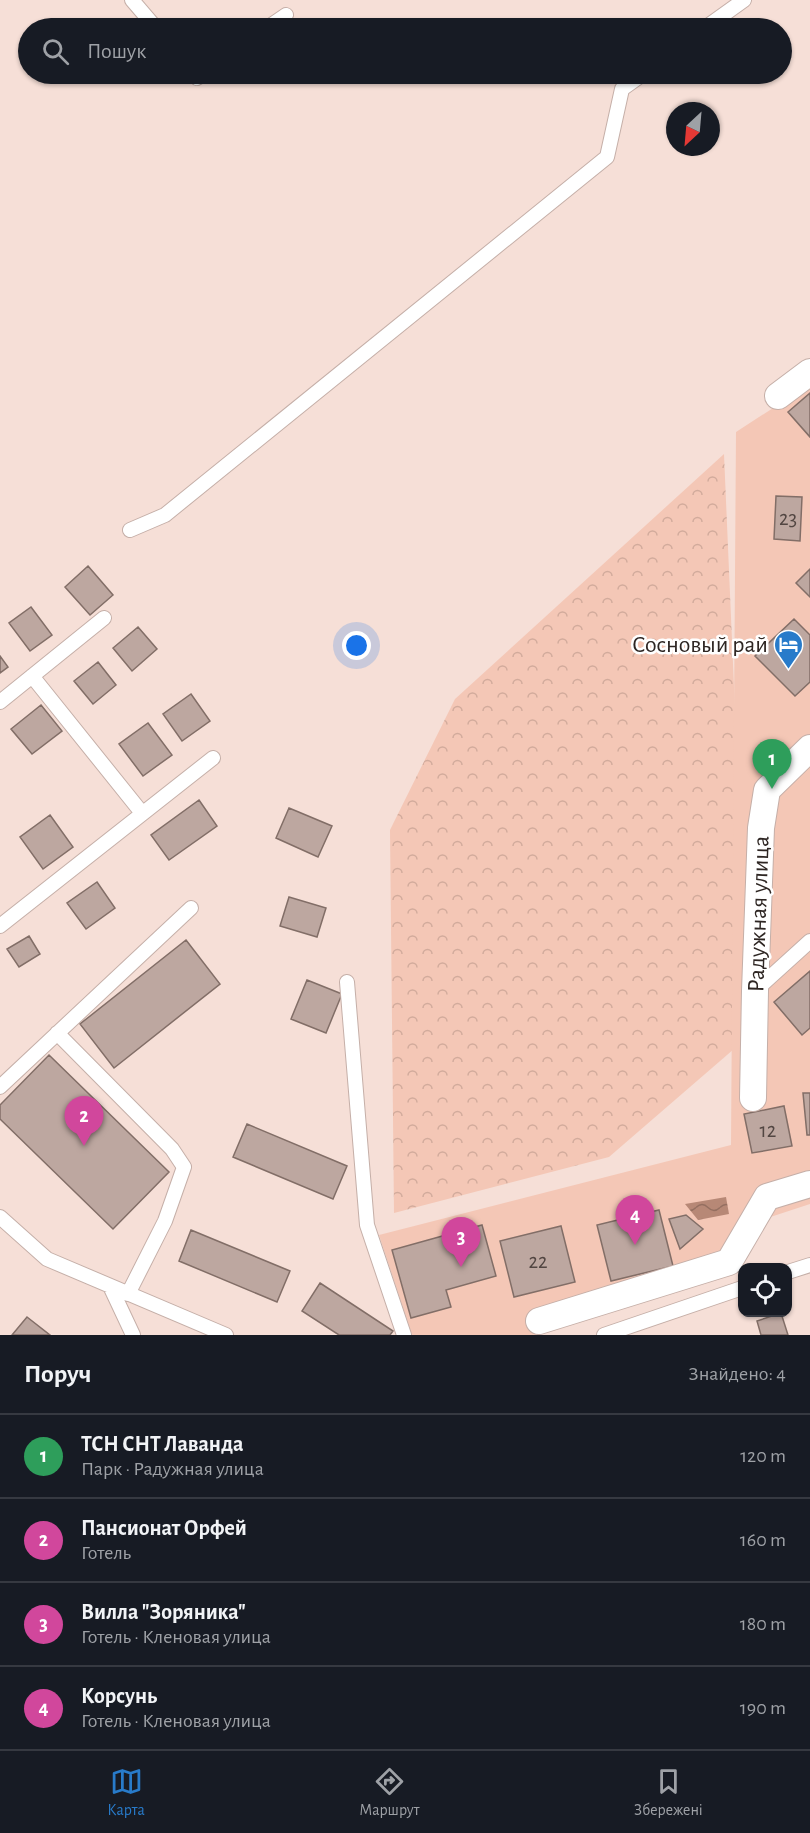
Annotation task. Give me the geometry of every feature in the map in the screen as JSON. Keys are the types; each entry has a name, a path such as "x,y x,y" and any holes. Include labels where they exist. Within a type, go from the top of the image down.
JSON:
{"street":[{"path":"778,396 810,372"},
{"name":"Радужная улица","path":"753,1098 762,828 767,790 810,748"},
{"path":"539,1321 729,1262 767,1197 810,1184"}],"lane":[{"path":"132,0 147,18"},
{"path":"719,18 744,0"},
{"path":"282,18 286,15"},
{"path":"130,530 165,515 607,157 622,89 629,84"},
{"path":"0,702 104,618"},
{"path":"32,676 142,813"},
{"path":"0,926 213,758"},
{"path":"0,1087 191,908"},
{"path":"755,991 810,941"},
{"path":"346,982 367,1225 404,1335"},
{"path":"57,1033 172,1149 184,1167 165,1221 128,1294"},
{"path":"0,1217 47,1259 226,1335"},
{"path":"792,1271 810,1265"},
{"path":"110,1286 133,1335"},
{"path":"604,1335 738,1289"}],"green space":[{"path":"810,384 810,1204 761,1220 731,1272 535,1335 412,1335 379,1235 731,1145 736,432"},
{"path":"724,454 749,1036 609,1157 394,1213 390,830 455,699"}],"water":[{"path":"726,1197 729,1214 698,1220 685,1204"}],"building":[{"path":"810,393 810,437 788,412"},
{"path":"776,496 802,497 800,541 774,539"},
{"path":"88,566 113,595 90,615 65,587"},
{"path":"810,569 810,597 796,583"},
{"path":"31,607 52,635 30,651 9,623"},
{"name":"Сосновый рай","path":"794,619 810,635 810,682 795,696 755,656"},
{"path":"138,627 157,649 132,671 113,648"},
{"path":"0,656 8,667 0,673"},
{"path":"98,662 116,685 93,704 74,681"},
{"path":"191,694 210,721 182,741 163,714"},
{"path":"41,705 62,731 32,754 11,729"},
{"path":"148,723 172,755 143,776 119,744"},
{"path":"199,800 217,826 169,860 151,835"},
{"path":"289,808 332,826 318,857 276,838"},
{"path":"50,815 73,847 43,869 20,837"},
{"path":"97,882 115,908 86,929 67,903"},
{"path":"289,897 326,908 317,937 280,926"},
{"path":"29,936 40,954 19,967 7,949"},
{"path":"186,940 220,984 114,1068 80,1024"},
{"path":"810,971 810,1028 802,1035 774,1002"},
{"path":"307,980 342,994 326,1033 291,1019"},
{"path":"49,1055 169,1172 113,1229 0,1119 0,1105"},
{"path":"803,1093 810,1093 810,1135 807,1135"},
{"path":"784,1106 792,1146 752,1153 744,1114"},
{"path":"247,1124 347,1166 333,1199 233,1157"},
{"path":"659,1210 673,1266 611,1281 597,1225"},
{"path":"686,1215 703,1229 680,1249 669,1219"},
{"path":"482,1225 496,1276 446,1290 451,1307 411,1318 392,1250"},
{"path":"561,1226 575,1282 514,1297 500,1241"},
{"path":"191,1230 290,1271 277,1302 179,1261"},
{"path":"320,1283 393,1331 390,1335 339,1335 302,1311"},
{"path":"27,1317 50,1335 12,1335"},
{"path":"769,1317 782,1317 788,1335 761,1335 757,1321"}],"place":[{"name":"Сосновый рай","path":"789,670"},
{"name":"ТСН СНТ Лаванда","path":"772,789"},
{"name":"Пансионат Орфей","path":"84,1146"},
{"name":"Корсунь","path":"635,1245"},
{"name":"Вилла \"Зоряника\"","path":"461,1267"}]}
